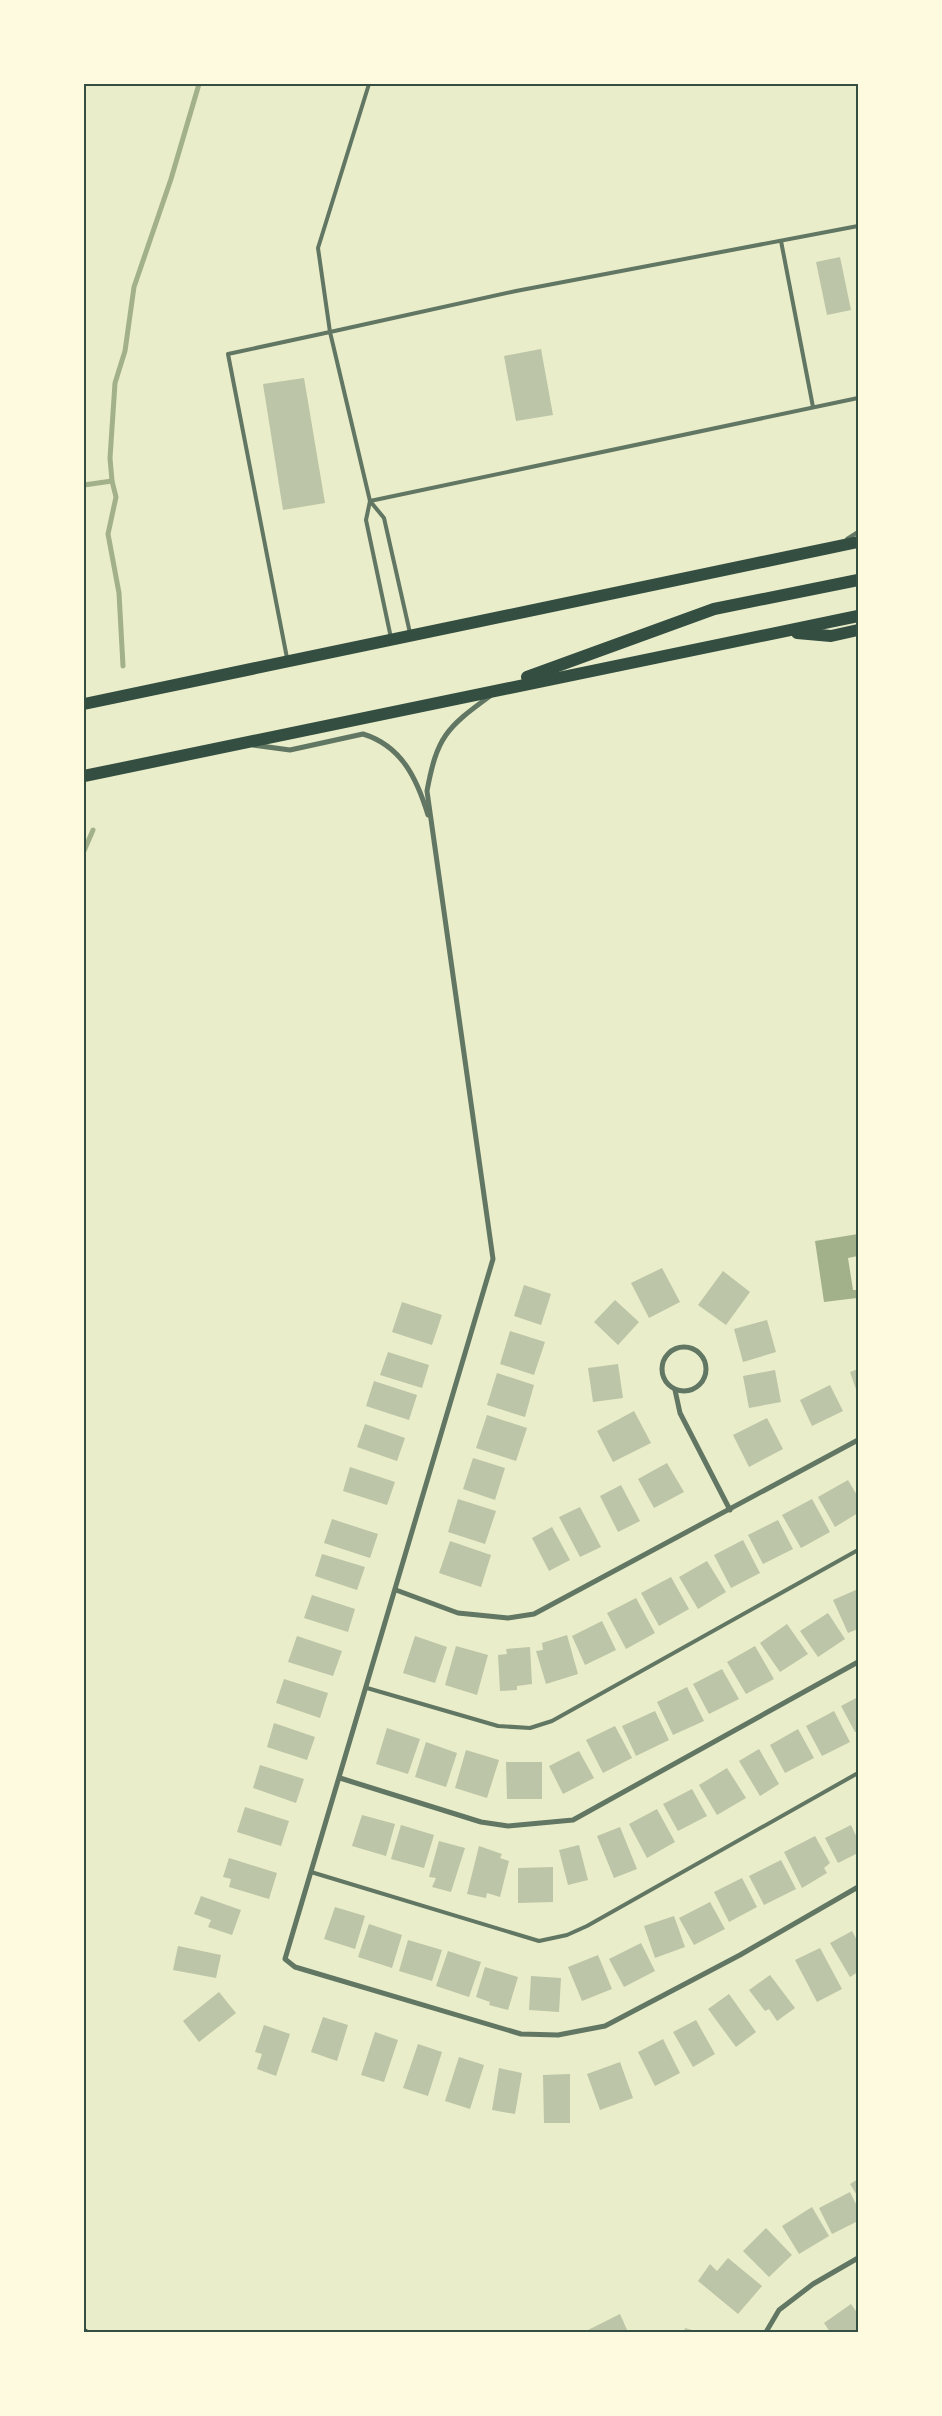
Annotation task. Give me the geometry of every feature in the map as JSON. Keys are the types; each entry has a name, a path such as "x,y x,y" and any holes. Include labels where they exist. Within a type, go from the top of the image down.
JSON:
{"main road":[{"path":"84,704 858,542"},
{"path":"494,690 714,609 858,580"},
{"path":"84,776 858,616"},
{"path":"782,631 831,636 858,630"}],"street":[{"path":"494,690 456,720 445,734 437,749 427,791 493,1259 285,1959 295,1968 521,2034 558,2035 605,2026 740,1955 858,1886"},
{"path":"241,743 290,750 363,734 375,737 391,747 409,768 433,830"},
{"path":"675,1390 691,1391 701,1385 705,1378 706,1361 702,1355 692,1348 680,1347 674,1349 664,1358 662,1372 664,1380 675,1390 680,1413 730,1510"},
{"path":"396,1590 458,1613 508,1618 534,1614 858,1440"},
{"path":"340,1778 481,1822 508,1826 573,1820 858,1662"},
{"path":"766,2332 779,2310 813,2284 858,2258"}],"lane":[{"path":"369,84 318,248 330,332 370,501 366,520 391,640"},
{"path":"287,660 228,354 516,291 858,226"},
{"path":"781,241 813,407"},
{"path":"370,501 858,398"},
{"path":"370,501 384,518 410,636"},
{"path":"836,546 858,532"},
{"path":"367,1688 498,1726 530,1728 552,1721 858,1550"},
{"path":"311,1872 539,1941 567,1936 858,1773"}],"path":[{"path":"84,2329 88,2332"}],"shaded area":[{"path":"858,1234 858,1256 848,1258 853,1290 856,1290 857,1298 824,1302 815,1241"}],"building":[{"path":"840,257 851,310 827,315 816,262"},
{"path":"541,349 553,415 516,421 504,356"},
{"path":"304,378 325,503 283,510 263,384"},
{"path":"662,1268 680,1302 649,1318 631,1283"},
{"path":"723,1271 750,1292 726,1325 698,1305"},
{"path":"524,1285 551,1294 541,1325 514,1316"},
{"path":"615,1300 639,1322 618,1345 594,1322"},
{"path":"402,1302 442,1315 432,1345 392,1332"},
{"path":"767,1320 776,1352 743,1362 734,1329"},
{"path":"510,1331 545,1342 534,1375 500,1364"},
{"path":"388,1352 429,1365 422,1388 380,1375"},
{"path":"618,1364 623,1398 593,1402 588,1368"},
{"path":"858,1369 858,1395 850,1372"},
{"path":"775,1370 781,1402 749,1408 743,1376"},
{"path":"497,1373 534,1385 525,1417 487,1405"},
{"path":"374,1381 417,1395 409,1420 366,1406"},
{"path":"830,1385 843,1411 812,1426 800,1400"},
{"path":"634,1411 651,1443 613,1462 597,1431"},
{"path":"487,1415 527,1428 516,1461 476,1448"},
{"path":"767,1418 783,1449 749,1467 733,1435"},
{"path":"365,1424 405,1438 397,1461 357,1447"},
{"path":"473,1458 505,1468 495,1500 463,1489"},
{"path":"667,1463 684,1492 654,1508 638,1479"},
{"path":"350,1467 395,1482 387,1505 343,1491"},
{"path":"848,1480 858,1497 858,1513 835,1527 818,1497"},
{"path":"621,1485 640,1521 618,1532 600,1496"},
{"path":"458,1499 496,1511 485,1544 448,1532"},
{"path":"812,1499 830,1532 801,1548 782,1515"},
{"path":"580,1507 601,1547 580,1557 559,1517"},
{"path":"332,1519 378,1534 370,1558 324,1543"},
{"path":"778,1520 793,1549 763,1564 748,1535"},
{"path":"552,1527 570,1560 549,1571 532,1538"},
{"path":"743,1540 760,1573 731,1588 714,1555"},
{"path":"450,1541 491,1555 481,1587 439,1573"},
{"path":"322,1554 365,1567 357,1590 315,1576"},
{"path":"707,1561 726,1592 698,1609 679,1577"},
{"path":"671,1577 689,1609 659,1626 641,1593"},
{"path":"858,1589 858,1629 848,1633 833,1600"},
{"path":"312,1595 355,1609 348,1632 304,1618"},
{"path":"636,1598 655,1633 626,1649 607,1613"},
{"path":"828,1613 845,1639 818,1657 800,1631"},
{"path":"602,1621 616,1650 585,1665 572,1636"},
{"path":"787,1624 808,1654 780,1672 760,1643"},
{"path":"567,1635 578,1674 546,1684 536,1651 543,1650 542,1643"},
{"path":"297,1636 342,1651 333,1676 288,1662"},
{"path":"415,1636 447,1647 435,1683 403,1673"},
{"path":"456,1646 488,1655 477,1695 445,1685"},
{"path":"755,1646 774,1679 746,1694 727,1662"},
{"path":"530,1647 532,1684 517,1686 517,1690 500,1691 498,1655 507,1654 506,1649"},
{"path":"722,1669 739,1699 709,1714 693,1684"},
{"path":"284,1679 328,1693 320,1718 276,1703"},
{"path":"687,1687 704,1721 673,1735 657,1702"},
{"path":"858,1697 858,1731 855,1732 841,1706"},
{"path":"655,1711 669,1740 636,1756 622,1726"},
{"path":"834,1711 850,1742 822,1756 806,1726"},
{"path":"274,1723 315,1737 307,1760 267,1747"},
{"path":"615,1726 632,1758 603,1773 586,1740"},
{"path":"387,1728 420,1739 408,1774 376,1764"},
{"path":"798,1729 814,1758 785,1773 770,1745"},
{"path":"426,1742 457,1753 446,1787 415,1777"},
{"path":"759,1749 779,1784 760,1796 739,1761"},
{"path":"466,1750 499,1760 487,1798 455,1788"},
{"path":"579,1751 594,1778 563,1794 549,1766"},
{"path":"506,1762 542,1762 542,1799 507,1799"},
{"path":"260,1765 304,1779 296,1803 253,1788"},
{"path":"727,1768 746,1798 717,1815 699,1785"},
{"path":"692,1789 707,1816 678,1831 663,1804"},
{"path":"245,1807 289,1821 281,1846 237,1832"},
{"path":"657,1809 675,1842 647,1858 629,1824"},
{"path":"362,1815 395,1824 386,1856 352,1846"},
{"path":"401,1825 434,1835 424,1868 391,1859"},
{"path":"851,1825 858,1840 858,1853 838,1863 825,1838"},
{"path":"620,1827 637,1869 614,1878 597,1836"},
{"path":"815,1836 830,1863 824,1868 827,1873 802,1888 784,1852"},
{"path":"439,1841 465,1848 451,1892 432,1887 436,1878 429,1877"},
{"path":"579,1845 588,1880 568,1885 559,1850"},
{"path":"479,1846 502,1854 500,1858 509,1861 500,1897 487,1893 486,1898 467,1894"},
{"path":"229,1858 277,1873 269,1899 229,1887 231,1879 223,1877"},
{"path":"781,1860 796,1889 764,1905 749,1876"},
{"path":"553,1867 553,1902 518,1903 518,1868"},
{"path":"742,1878 757,1907 729,1922 714,1892"},
{"path":"201,1896 241,1910 232,1935 208,1927 211,1920 194,1914"},
{"path":"710,1902 725,1929 694,1945 679,1918"},
{"path":"335,1907 365,1916 355,1949 324,1939"},
{"path":"674,1916 685,1947 655,1958 644,1926"},
{"path":"369,1924 402,1935 392,1968 358,1957"},
{"path":"852,1931 858,1942 858,1972 850,1977 830,1943"},
{"path":"408,1940 442,1950 432,1981 399,1971"},
{"path":"641,1943 655,1971 624,1987 609,1959"},
{"path":"178,1946 221,1955 216,1978 173,1970"},
{"path":"820,1948 842,1989 817,2002 795,1960"},
{"path":"448,1951 481,1962 469,1997 436,1986"},
{"path":"598,1955 612,1989 582,2001 568,1967"},
{"path":"485,1967 518,1977 508,2010 489,2005 490,2002 476,1997"},
{"path":"770,1975 795,2008 777,2021 769,2009 765,2011 749,1990"},
{"path":"531,1976 561,1978 559,2012 529,2010"},
{"path":"219,1992 236,2013 199,2042 183,2021"},
{"path":"729,1994 756,2032 736,2047 708,2009"},
{"path":"323,2017 348,2025 337,2061 311,2052"},
{"path":"696,2020 715,2054 693,2067 673,2032"},
{"path":"264,2025 290,2034 276,2076 257,2069 262,2054 255,2052"},
{"path":"375,2032 398,2040 384,2082 361,2075"},
{"path":"663,2039 680,2073 655,2086 638,2052"},
{"path":"418,2044 442,2052 428,2096 403,2088"},
{"path":"459,2057 484,2065 470,2109 445,2101"},
{"path":"620,2062 633,2098 600,2110 587,2074"},
{"path":"499,2068 522,2073 515,2114 492,2110"},
{"path":"570,2074 570,2123 544,2123 543,2075"},
{"path":"858,2179 858,2197 850,2184"},
{"path":"850,2192 858,2208 858,2221 832,2234 819,2208"},
{"path":"812,2207 829,2236 799,2254 782,2226"},
{"path":"766,2228 792,2255 769,2277 743,2251"},
{"path":"728,2258 762,2286 738,2314 698,2281 710,2264 717,2271"},
{"path":"851,2304 858,2314 858,2332 830,2332 824,2323"},
{"path":"620,2314 628,2332 589,2332 588,2330"},
{"path":"685,2328 699,2332 684,2332"}],"waterway":[{"path":"123,666 119,593 108,534 116,497 112,481 110,458 115,383 125,351 134,287 171,179 199,84"},
{"path":"84,485 112,481"},
{"path":"84,851 93,830"}]}
